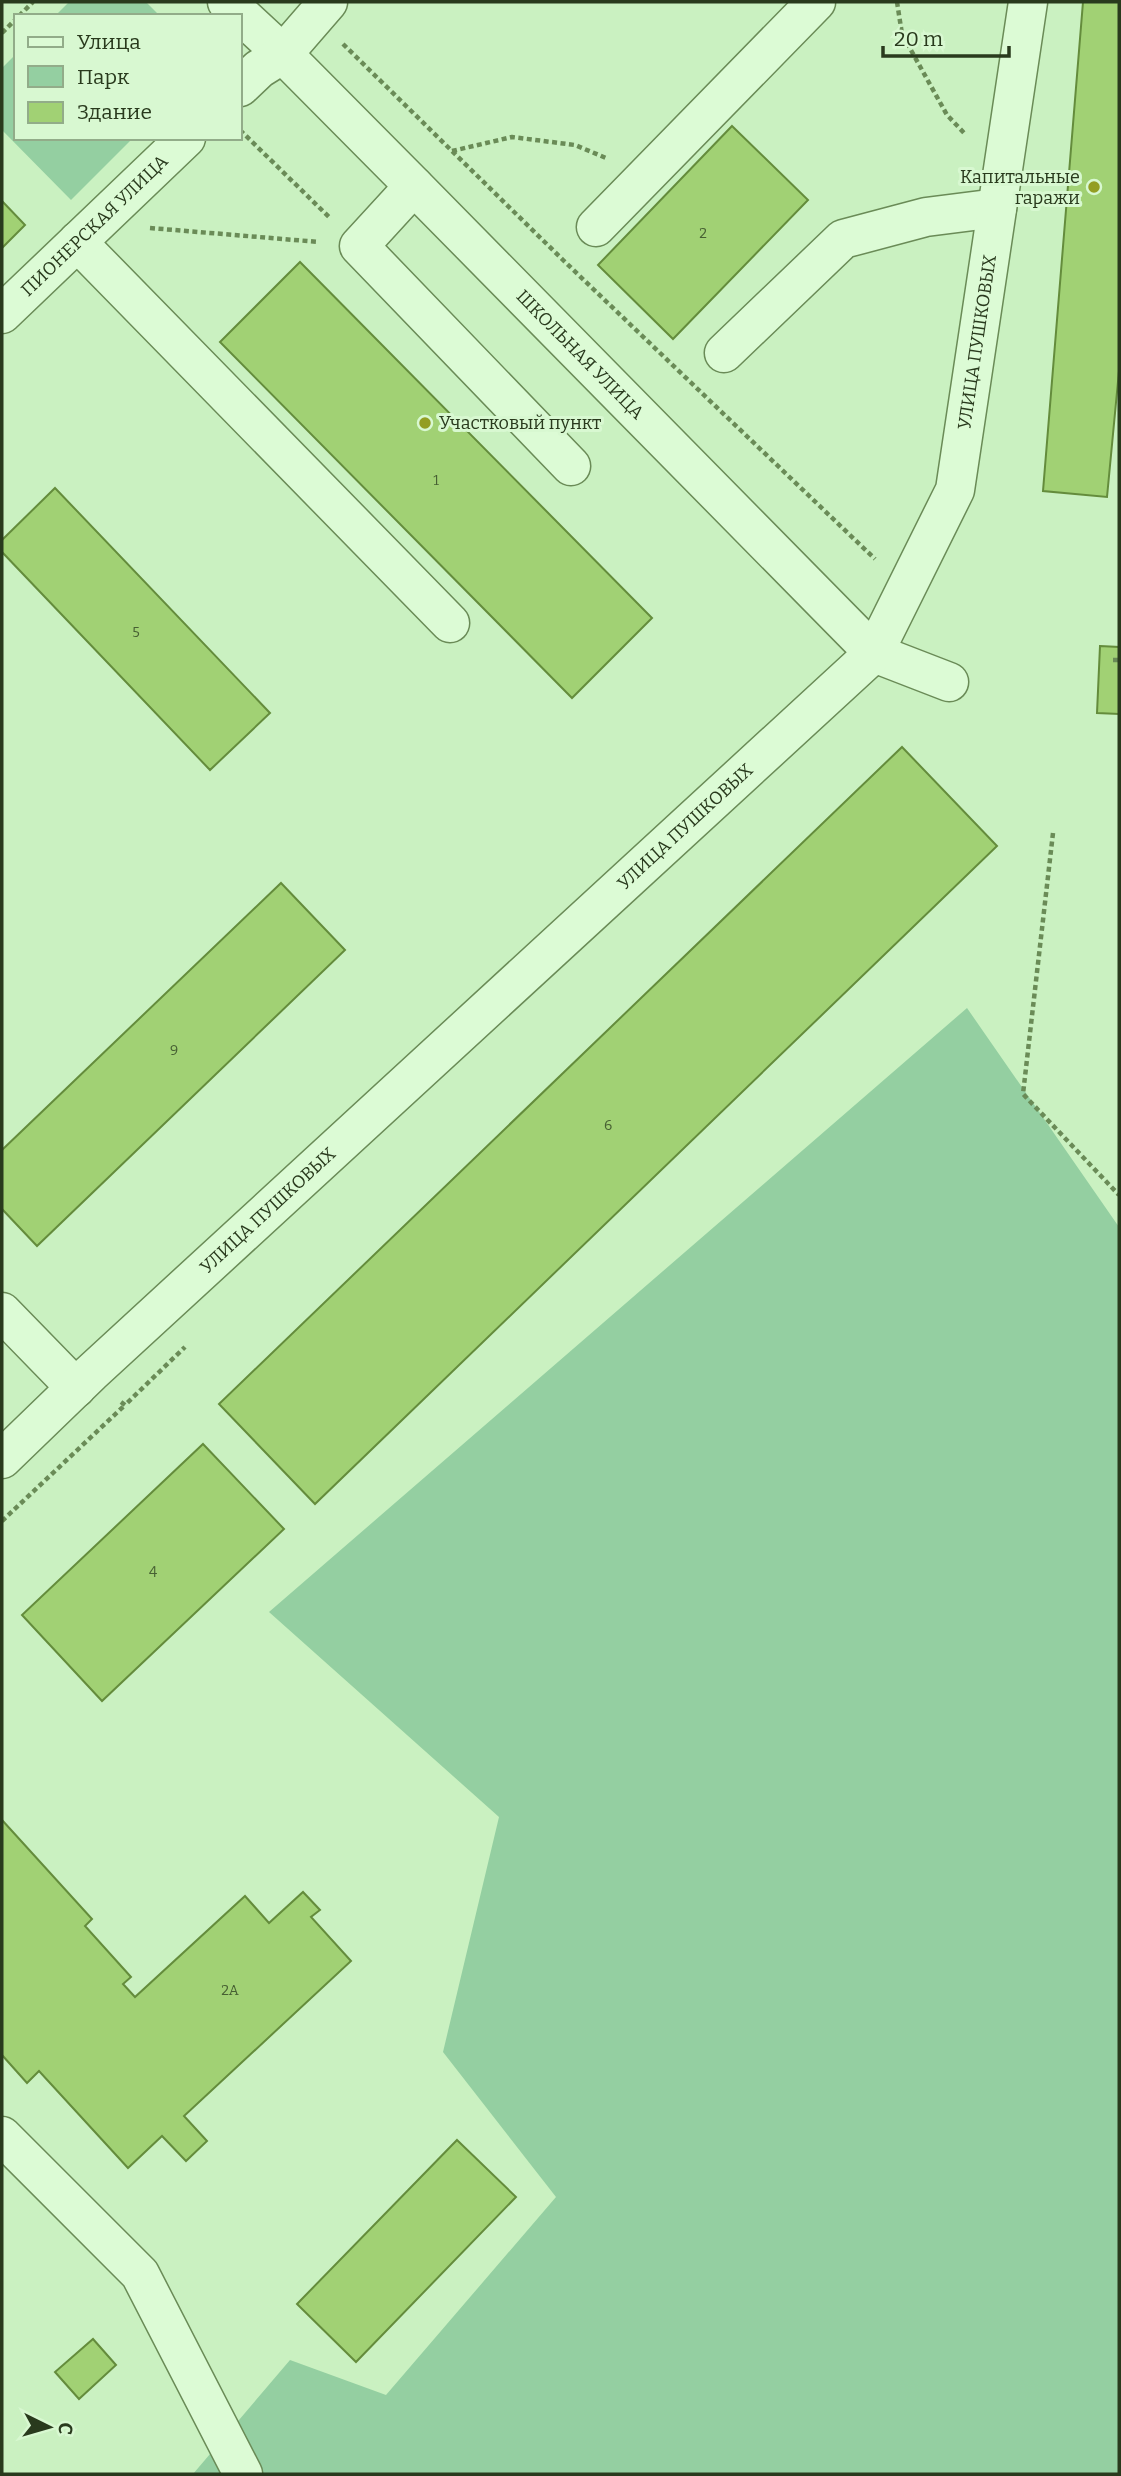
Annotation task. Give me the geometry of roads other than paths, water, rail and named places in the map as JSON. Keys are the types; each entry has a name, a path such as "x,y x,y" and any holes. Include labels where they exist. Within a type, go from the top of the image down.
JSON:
{"street":[{"name":"ШКОЛЬНАЯ УЛИЦА","path":"227,2 240,14"},
{"path":"596,227 816,2"},
{"name":"УЛИЦА ПУШКОВЫХ","path":"2,1459 84,1380 874,653 955,490 1028,2"},
{"path":"242,86 259,69 283,54 321,9"},
{"name":"ШКОЛЬНАЯ УЛИЦА","path":"242,16 414,186 874,653 949,682"},
{"name":"ПИОНЕРСКАЯ УЛИЦА","path":"2,314 184,140"},
{"path":"414,186 359,246 571,466"},
{"path":"724,353 843,239 926,217 1001,190"},
{"path":"78,241 107,274 450,623"},
{"path":"2,1312 84,1380"},
{"path":"2,2136 140,2274 243,2474"}],"place":[{"name":"Капитальные гаражи","path":"1094,187"},
{"name":"Участковый пункт","path":"425,423"}]}
